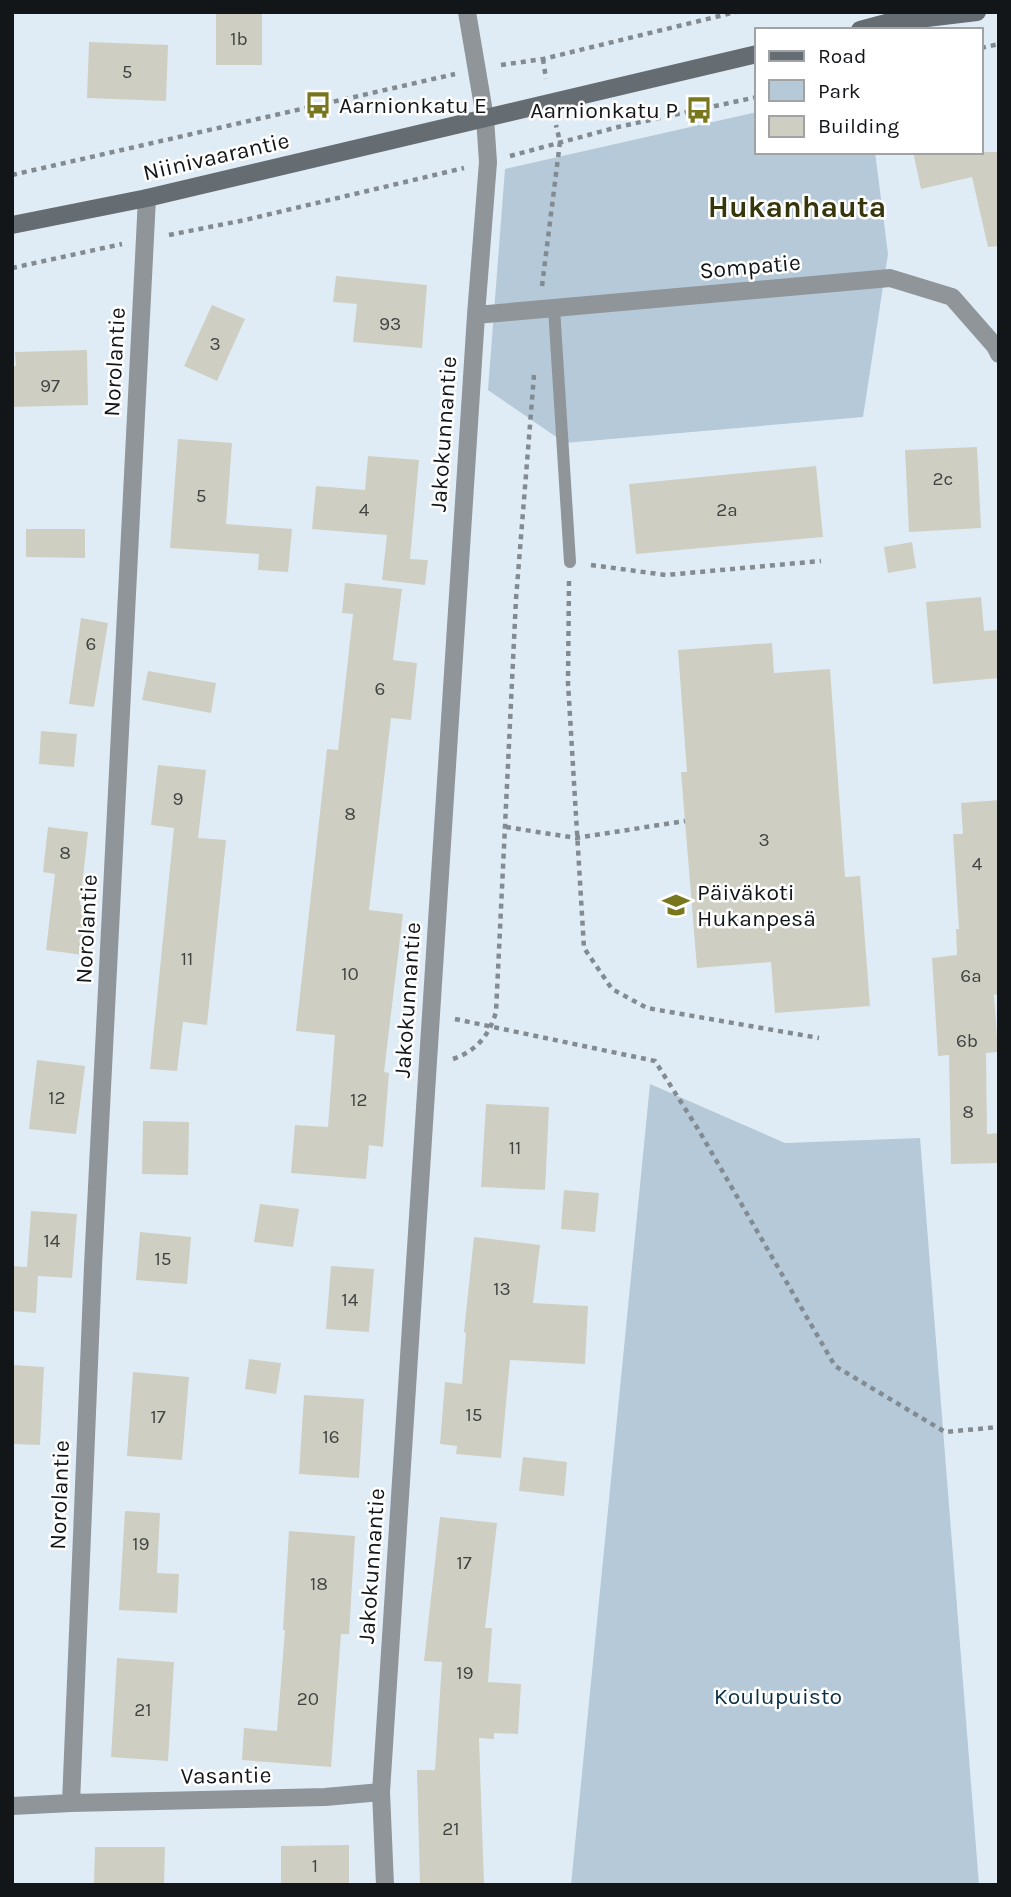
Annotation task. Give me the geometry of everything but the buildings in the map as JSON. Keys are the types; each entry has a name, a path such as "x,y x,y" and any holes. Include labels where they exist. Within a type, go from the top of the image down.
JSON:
{"main road":[{"path":"868,28 923,12"},
{"path":"893,22 977,12"},
{"name":"Niinivaarantie","path":"12,225 147,198 755,54"}],"street":[{"name":"Jakokunnantie","path":"385,1885 381,1792 488,162 485,118 467,12"},
{"name":"Norolantie","path":"71,1803 93,1279 147,198"},
{"name":"Sompatie","path":"476,315 890,278 952,298 999,354"},
{"name":"Vasantie","path":"12,1806 324,1797 381,1792"}],"lane":[{"path":"546,308 570,562"}],"path":[{"path":"12,175 477,69 543,59 736,12"},
{"path":"12,268 245,220 488,162 618,127 755,97"},
{"path":"546,308 560,142"},
{"path":"427,1065 457,1058 478,1046 492,1027 496,1012 516,599 535,364"},
{"path":"820,1038 647,1008 612,989 584,948 568,683 570,562 666,575 821,561"},
{"path":"505,827 576,838 685,821"},
{"path":"431,1014 655,1061 698,1129 835,1366 945,1432 999,1427"}],"green space":[{"path":"755,112 755,154 875,154 888,254 863,417 565,443 488,390 505,169"},
{"name":"Koulupuisto","path":"650,1084 785,1143 920,1138 979,1885 571,1885"}],"place":[{"name":"Aarnionkatu E","path":"318,105"},
{"name":"Aarnionkatu P","path":"699,110"},
{"name":"Päiväkoti Hukanpesä","path":"676,905"}],"district":[{"name":"Hukanhauta","path":"797,207"}]}
